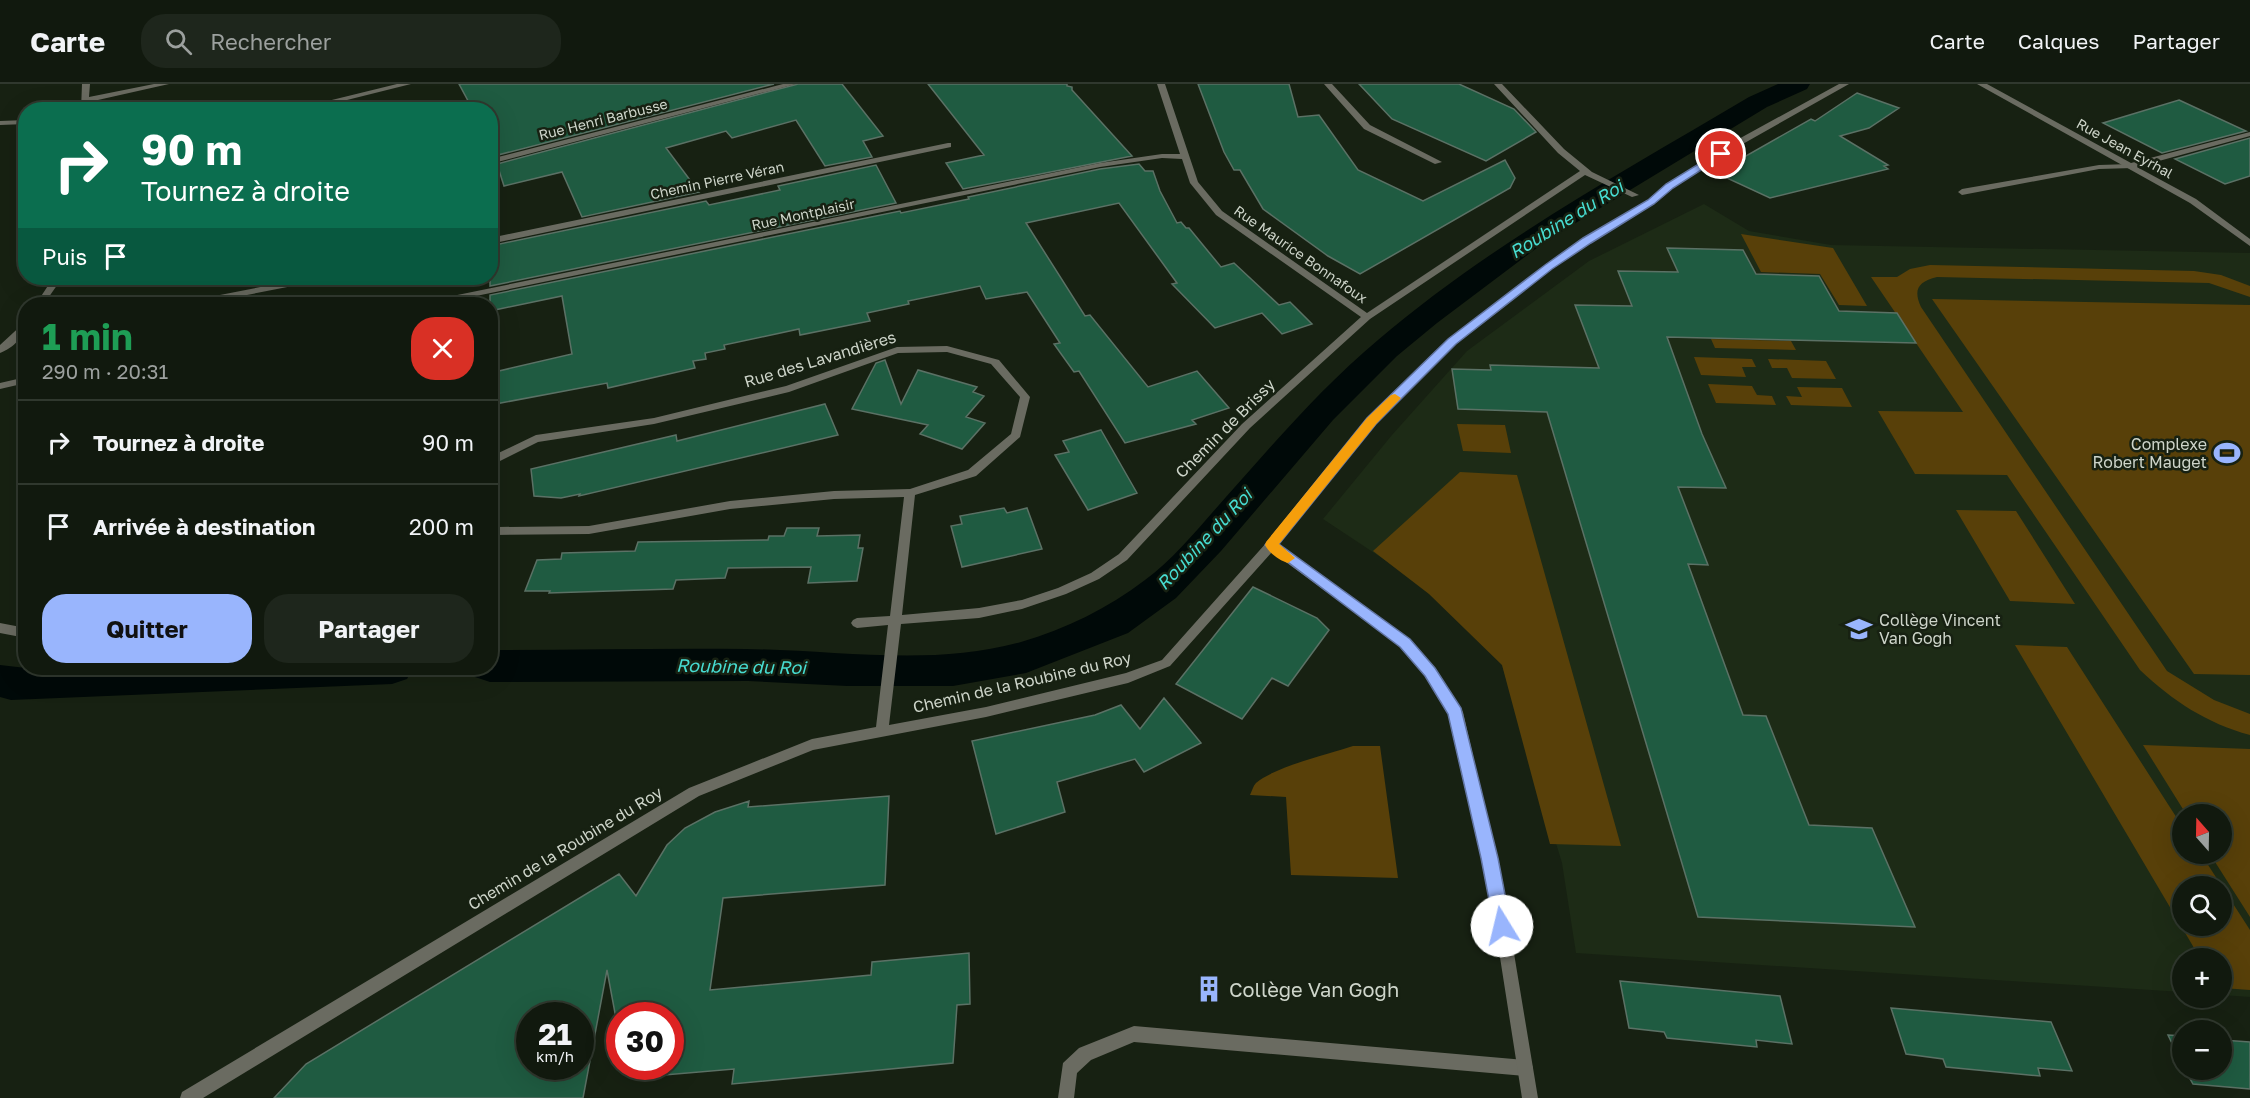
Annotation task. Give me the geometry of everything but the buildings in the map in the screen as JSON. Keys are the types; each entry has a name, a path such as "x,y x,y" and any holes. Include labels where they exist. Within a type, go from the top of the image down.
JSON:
{"street":[{"path":"86,84 86,100 165,84"},
{"path":"329,102 407,84"},
{"name":"Rue Henri Barbusse","path":"498,160 792,84"},
{"name":"Rue Maurice Bonnafoux","path":"1161,84 1194,183 1219,213 1367,317"},
{"path":"1328,84 1367,127 1438,162"},
{"path":"1498,84 1561,151 1587,172 1635,195"},
{"name":"Chemin de la Roubine du Roy","path":"188,1098 693,792 812,746 986,712 1117,681 1166,663 1271,545 1371,421 1452,341 1587,240 1651,202 1670,186 1738,143 1845,84"},
{"name":"Rue Jean Eyrhal","path":"1981,84 2193,201 2250,243"},
{"path":"0,123 18,122"},
{"path":"1962,192 2099,168 2130,166 2250,134"},
{"name":"Chemin Pierre Véran","path":"498,239 948,145"},
{"name":"Rue Montplaisir","path":"460,297 1100,165 1162,156 1185,157"},
{"name":"Chemin de Brissy","path":"857,623 896,626 979,613 1022,604 1062,591 1095,576 1123,557 1246,426 1367,317 1587,172"},
{"path":"224,297 283,285"},
{"path":"0,350 18,334"},
{"path":"11,342 18,341"},
{"name":"Rue des Lavandières","path":"498,458 536,439 654,421 789,389 897,351 947,349 995,362 1025,397 1016,435 972,473 910,493 834,495 730,504 589,530 498,531"},
{"path":"0,386 18,382"},
{"path":"882,732 910,493"},
{"path":"1271,545 1405,643 1430,672 1456,712 1496,887 1530,1098"},
{"path":"0,628 18,631"},
{"path":"1066,1098 1069,1069 1084,1054 1134,1034 1525,1068"}],"shaded area":[{"name":"Collège Vincent Van Gogh","path":"1704,204 1749,231 1831,245 2250,253 2250,997 2232,996 2232,948 2172,948 2172,991 1576,953 1562,863 1502,665 1433,592 1323,519 1392,435 1467,351 1589,261"},
{"path":"1741,234 1833,248 1867,306 1839,305 1820,274 1761,272"},
{"path":"1930,265 2194,271 2221,275 2250,286 2250,297 2209,283 1937,277 1921,284 1917,295 1921,307 2167,671 2214,700 2250,714 2250,735 2219,724 2191,710 2165,692 2140,670 2007,475 1915,474 1878,411 1963,412 1871,277 1897,277 1910,269"},
{"path":"1932,299 2250,305 2250,675 2194,674"},
{"path":"1711,339 1791,341 1796,350 1715,348"},
{"path":"1694,357 1752,359 1756,367 1742,367 1746,377 1701,375"},
{"path":"1768,359 1826,361 1836,379 1792,378 1787,368 1772,368"},
{"path":"1708,384 1752,386 1757,395 1772,396 1776,405 1716,403"},
{"path":"1797,387 1842,388 1852,407 1791,405 1786,396 1802,397"},
{"path":"1457,424 1505,425 1511,453 1463,451"},
{"path":"1460,472 1517,475 1621,846 1550,844 1502,665 1429,594 1373,551"},
{"path":"1956,510 2016,511 2075,604 2010,601"},
{"path":"2015,645 2067,647 2172,810 2172,864 2208,864 2215,876 2172,876 2172,911"},
{"path":"2143,745 2250,749 2250,917 2232,889 2232,876 2224,876 2216,864 2232,864 2232,804 2180,804"},
{"path":"1353,746 1380,746 1398,878 1291,875 1286,797 1250,795 1253,787 1264,777 1275,772"},
{"path":"2232,902 2250,930 2250,990 2232,989 2232,948 2194,948 2187,936 2232,936"}],"waterway":[{"name":"Roubine du Roi","path":"498,666 748,665 847,670 953,670 1026,657 1114,622 1162,588 1208,541 1321,412 1386,349 1426,316 1536,235 1758,102 1798,84"},
{"name":"Roubine du Roi","path":"0,681 11,683 214,675"}],"slow traffic":[{"path":"1288,558 1271,545 1371,421 1395,398"}],"place":[{"name":"Complexe Robert Mauget","path":"2227,453"},
{"name":"Collège Vincent Van Gogh","path":"1859,629"},
{"name":"Collège Van Gogh","path":"1209,989"}],"route":[{"path":"1502,926 1490,858 1456,712 1430,672 1405,643 1271,545 1371,421 1452,341 1587,240 1651,202 1670,186 1721,154"}]}
